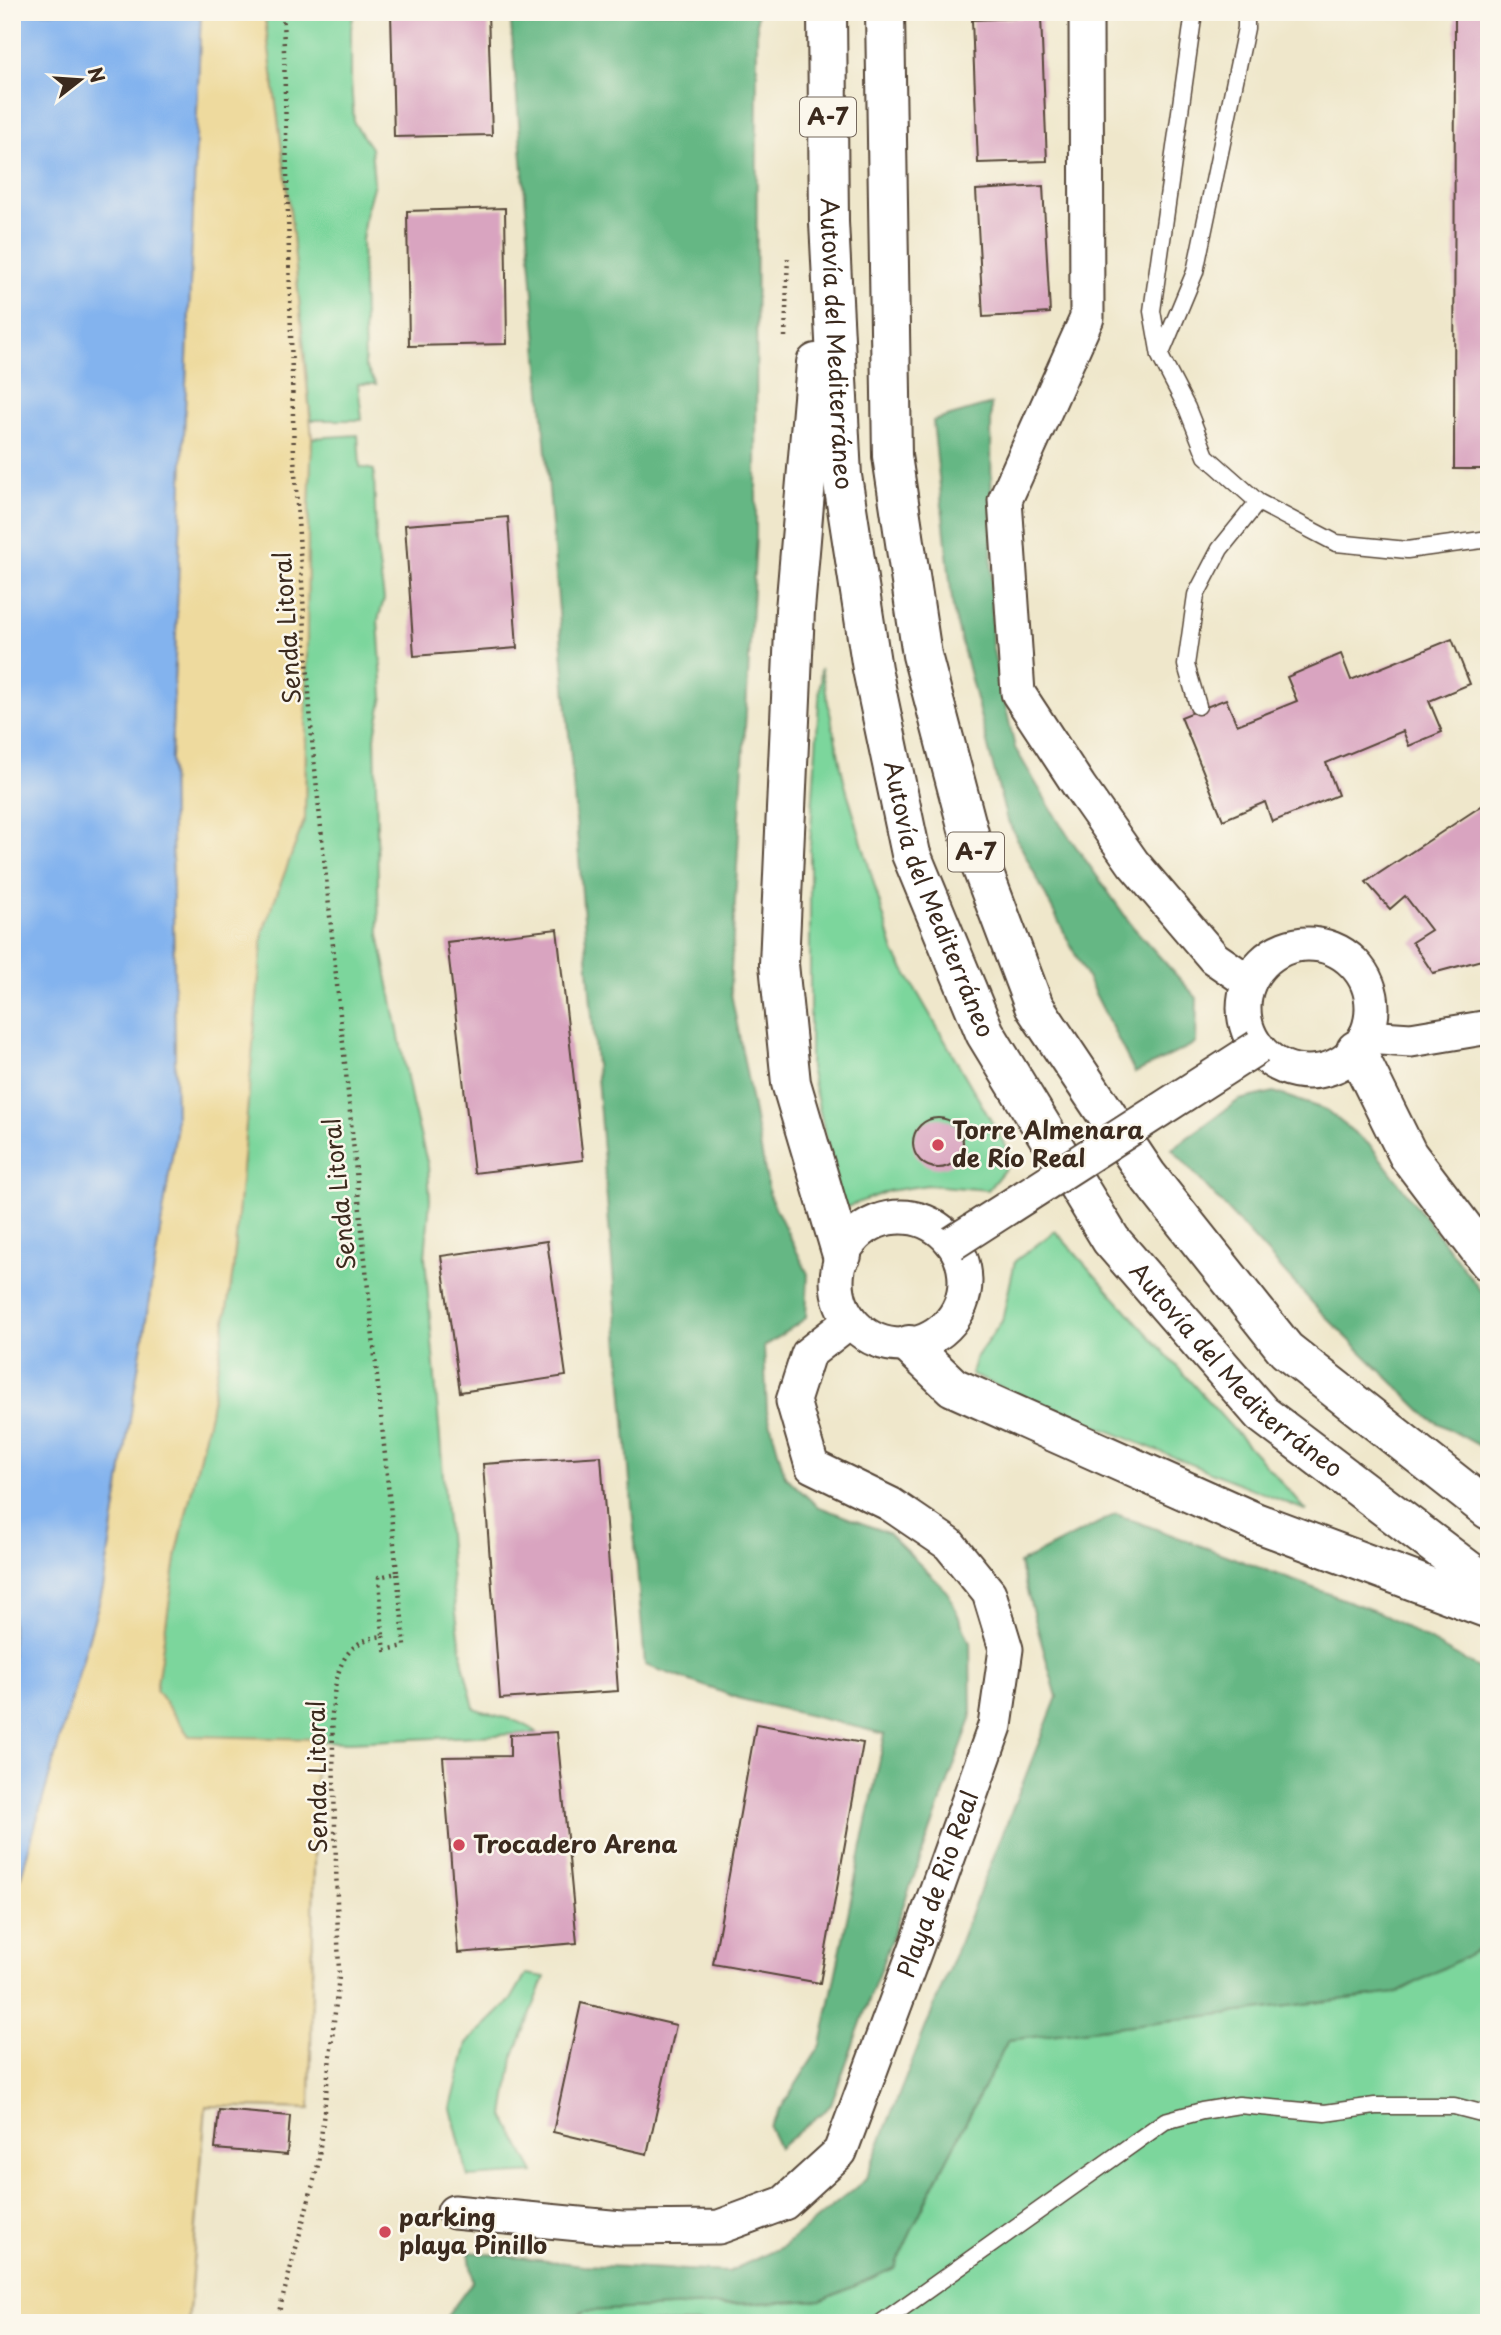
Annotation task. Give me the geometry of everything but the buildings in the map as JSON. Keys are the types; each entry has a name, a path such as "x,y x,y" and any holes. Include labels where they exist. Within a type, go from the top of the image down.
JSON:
{"highway":[{"name":"Autovía del Mediterráneo","path":"827,12 829,222 842,476 872,669 911,854 985,1033 1111,1240 1262,1414 1489,1586"},
{"name":"Autovía del Mediterráneo","path":"885,12 892,456 926,668 970,837 1034,1006 1147,1175 1286,1350 1489,1510"},
{"path":"829,222 795,610 779,964 791,1083 842,1255"},
{"path":"1361,1044 1408,1155 1489,1262"},
{"path":"909,1345 953,1387 1255,1522 1489,1609"}],"street":[{"path":"1086,12 1087,318 1006,500 1018,693 1133,863 1214,958 1249,982"},
{"path":"1295,944 1315,944 1335,949 1353,961 1365,978 1371,997 1372,1018 1361,1044 1342,1062 1325,1070 1306,1072 1288,1069 1271,1060 1258,1047 1244,1016 1249,982 1260,965 1276,952 1295,944"},
{"path":"1361,1044 1411,1040 1489,1027"},
{"path":"953,1243 1258,1047"},
{"path":"904,1216 922,1220 953,1243 963,1263 965,1285 960,1307 948,1325 930,1339 909,1345 887,1345 866,1336 850,1321 841,1306 837,1272 842,1255 852,1239 867,1226 884,1219 904,1216"},
{"name":"Playa de Rio Real","path":"454,2213 621,2228 719,2227 784,2203 840,2152 995,1726 1006,1649 989,1594 949,1544 890,1504 812,1466 793,1401 808,1354 850,1321"}],"lane":[{"path":"1194,12 1152,311 1160,356 1187,408 1206,456 1258,502 1336,543 1407,550 1489,539"},
{"path":"1160,356 1195,272 1246,28 1246,12"},
{"path":"1198,706 1186,665 1196,595 1220,549 1258,502"},
{"path":"881,2323 970,2257 1165,2121 1202,2110 1238,2105 1325,2113 1375,2106 1454,2105 1489,2115"}],"path":[{"name":"Senda Litoral","path":"276,2323 318,2165 339,1976 332,1714 335,1680 348,1652 371,1637 383,1636 385,1650 405,1646 312,740 294,457 283,12"},
{"path":"383,1636 379,1577 397,1573"}],"green space":[{"path":"264,12 354,12 351,28 351,82 354,123 371,148 374,183 362,240 365,366 376,384 358,384 362,420 311,420 292,227"},
{"path":"510,12 757,12 756,538 730,988 770,1197 808,1274 806,1318 764,1347 767,1411 785,1476 817,1506 888,1533 948,1592 970,1643 971,1719 831,2105 779,2148 769,2127 821,2045 885,1734 741,1699 645,1665"},
{"path":"991,404 992,645 1015,748 1060,824 1133,927 1197,998 1196,1043 1135,1073 1006,817 953,609 933,421"},
{"path":"358,435 360,467 374,470 376,544 384,599 378,620 383,696 375,735 379,934 412,1103 428,1166 430,1200 425,1257 452,1584 463,1663 474,1708 516,1721 537,1733 349,1742 189,1736 156,1690 177,1552 210,1413 233,1271 263,931 305,818 308,529 312,438"},
{"path":"821,668 844,781 894,952 1013,1159 988,1190 928,1185 888,1191 842,1209 810,1068 810,845"},
{"path":"1274,1092 1326,1110 1371,1146 1489,1302 1489,1451 1429,1418 1320,1311 1172,1149 1239,1100"},
{"path":"1055,1231 1307,1511 971,1375 975,1359 1002,1321 1015,1261"},
{"path":"1116,1514 1380,1613 1489,1674 1489,1944 1396,1993 1008,2040 894,2268 823,2300 585,2311 560,2323 442,2323 473,2281 469,2252 583,2265 728,2272 784,2246 865,2180 1057,1697 1019,1563"},
{"path":"1489,1944 1489,2323 560,2323 585,2311 823,2300 894,2268 1008,2040 1396,1993"},
{"path":"526,1974 545,1977 513,2058 504,2116 534,2173 468,2177 451,2108 467,2043 511,2000"}],"sand":[{"path":"201,12 264,12 292,227 312,438 308,529 305,818 263,931 233,1271 210,1413 177,1552 156,1690 189,1736 316,1739 310,2109 206,2106 188,2323 12,2323 12,1907 103,1588 176,1131 171,758"}],"water":[{"path":"12,12 201,12 171,758 176,1131 103,1588 12,1907"}],"place":[{"name":"Torre Almenara de Río Real","path":"938,1145"},
{"name":"Trocadero Arena","path":"459,1845"},
{"name":"parking playa Pinillo","path":"385,2232"}]}
